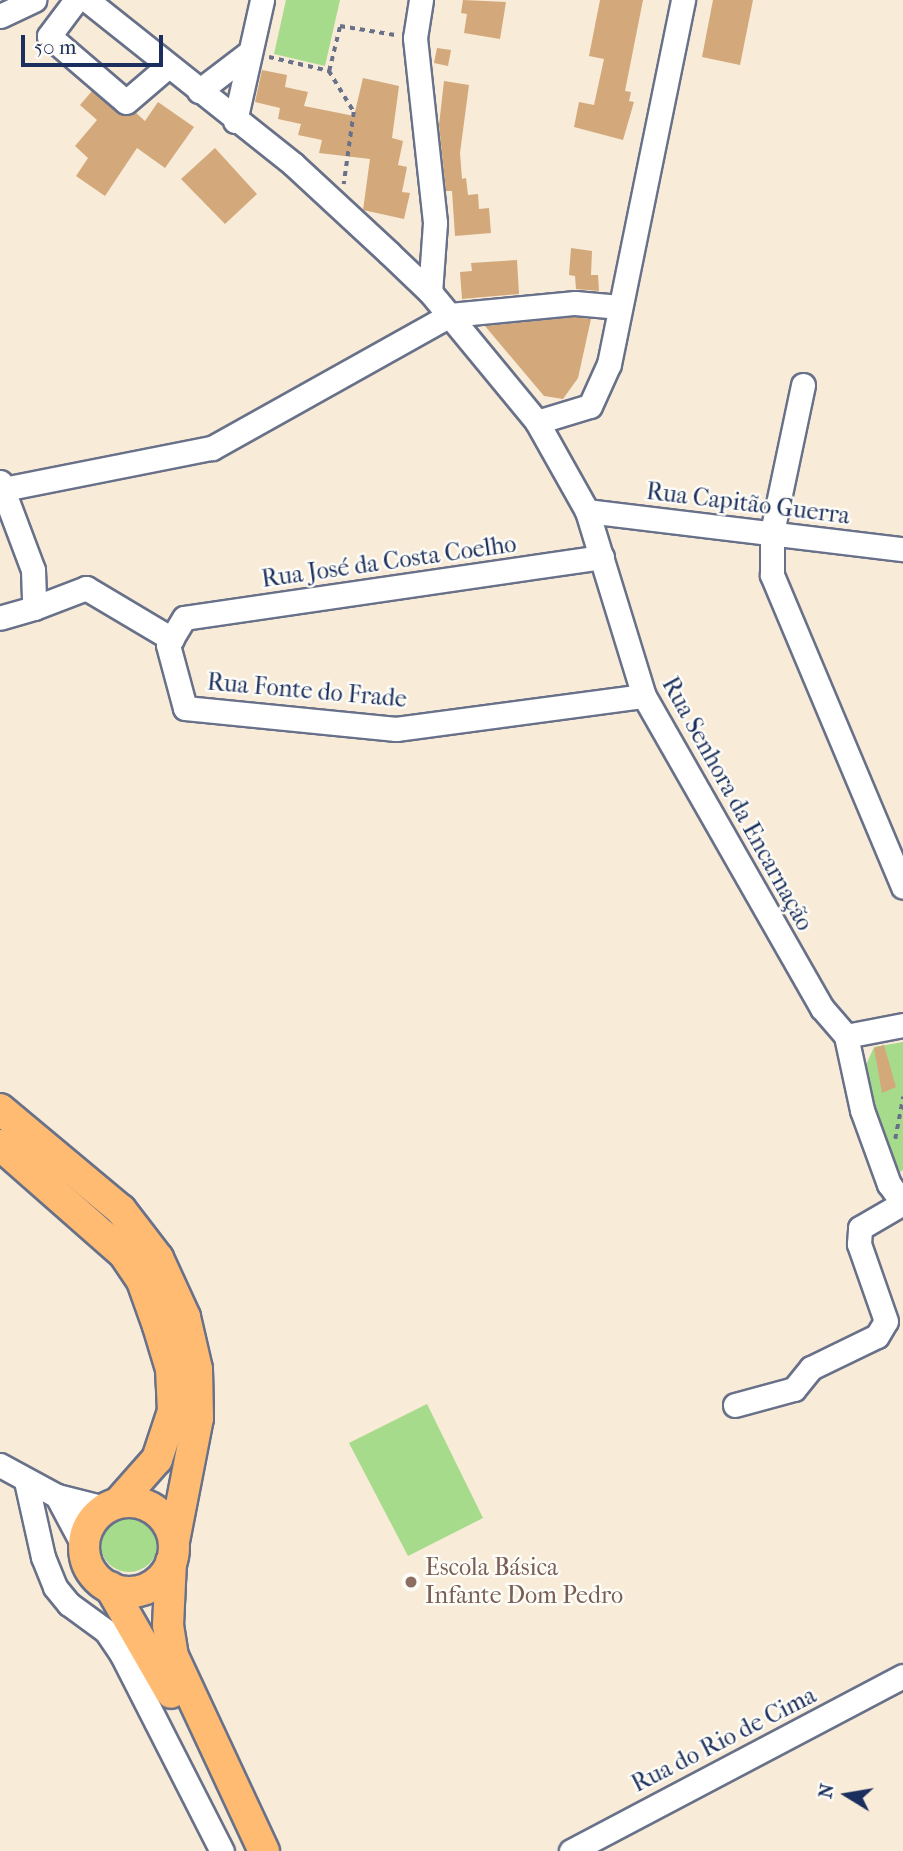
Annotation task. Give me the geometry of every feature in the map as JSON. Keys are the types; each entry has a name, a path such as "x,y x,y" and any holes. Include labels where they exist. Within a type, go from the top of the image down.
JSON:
{"main road":[{"path":"0,1109 121,1210 158,1258 186,1317 197,1369 198,1418 172,1552 158,1581 145,1589 131,1592 110,1587"},
{"path":"0,1145 124,1254 142,1281 158,1326 171,1370 173,1411 156,1459 86,1531 83,1545 92,1573 110,1587 166,1682 243,1851"},
{"path":"112,1505 134,1502 155,1510 170,1527 172,1552 168,1625 173,1656 264,1851"}],"street":[{"path":"0,16 35,0"},
{"path":"76,0 49,36 126,102 168,66"},
{"name":"Rua Senhora da Encarnação","path":"87,0 340,207 430,292 537,422 587,511 644,696 816,997 846,1036"},
{"path":"235,121 262,0"},
{"path":"421,0 415,38 435,223 430,292"},
{"path":"537,422 590,406 609,364 684,0"},
{"path":"199,90 250,52"},
{"path":"34,608 33,570 2,486 212,448 450,315 575,303 620,307"},
{"path":"803,385 772,532 772,575 903,887"},
{"name":"Rua Capitão Guerra","path":"587,511 903,550"},
{"name":"Rua José da Costa Coelho","path":"172,639 184,618 601,557"},
{"path":"0,618 86,588 172,639"},
{"name":"Rua Fonte do Frade","path":"172,639 168,645 185,708 396,729 644,696"},
{"path":"735,1405 794,1389 811,1368 877,1336 886,1321 859,1244 860,1228 903,1203 889,1184 862,1110 846,1036 903,1025"},
{"path":"0,1465 57,1496 112,1505"},
{"path":"26,1481 43,1557 55,1587 69,1604 106,1630 122,1655 222,1851"},
{"path":"57,1496 83,1545"},
{"name":"Rua do Rio de Cima","path":"571,1851 903,1676"}],"path":[{"path":"329,71 340,26 377,32"},
{"path":"250,52 329,71 354,112 353,147 340,207"},
{"path":"888,1141 896,1138 903,1097"}],"green space":[{"path":"286,0 340,0 325,66 274,54"},
{"path":"903,1042 903,1170 900,1172 885,1139 865,1067 874,1047"},
{"path":"427,1404 483,1518 408,1556 349,1443"},
{"path":"123,1514 135,1514 150,1522 158,1537 158,1549 150,1564 135,1572 123,1572 108,1564 100,1549 100,1537 108,1522"}],"building":[{"path":"463,0 506,2 500,39 464,33 467,14 461,13"},
{"path":"600,0 643,0 625,91 631,92 629,101 634,102 623,140 574,127 579,102 594,105 604,59 589,56"},
{"path":"713,0 753,0 740,65 702,57"},
{"path":"437,48 451,50 448,66 434,63"},
{"path":"262,70 287,75 285,87 308,92 304,106 354,116 363,78 399,86 392,138 403,141 398,165 407,167 402,192 410,193 404,219 363,210 370,159 319,153 322,140 298,135 301,124 278,119 280,108 255,102"},
{"path":"444,81 469,85 460,153 462,179 466,178 468,195 478,194 479,209 489,208 491,233 455,236 452,191 446,191 439,125"},
{"path":"92,91 122,115 135,112 145,121 158,102 194,127 165,168 137,148 105,196 76,176 88,158 75,146 97,120 80,105"},
{"path":"215,148 257,194 225,224 181,179"},
{"path":"571,248 592,251 591,275 598,275 599,291 576,289 575,276 569,275"},
{"path":"517,260 519,294 462,299 460,272 472,271 471,263"},
{"path":"575,317 591,319 578,378 563,399 544,396 485,326"},
{"path":"884,1045 896,1087 882,1093 874,1048"}],"place":[{"name":"Escola Básica Infante Dom Pedro","path":"411,1582"}]}
